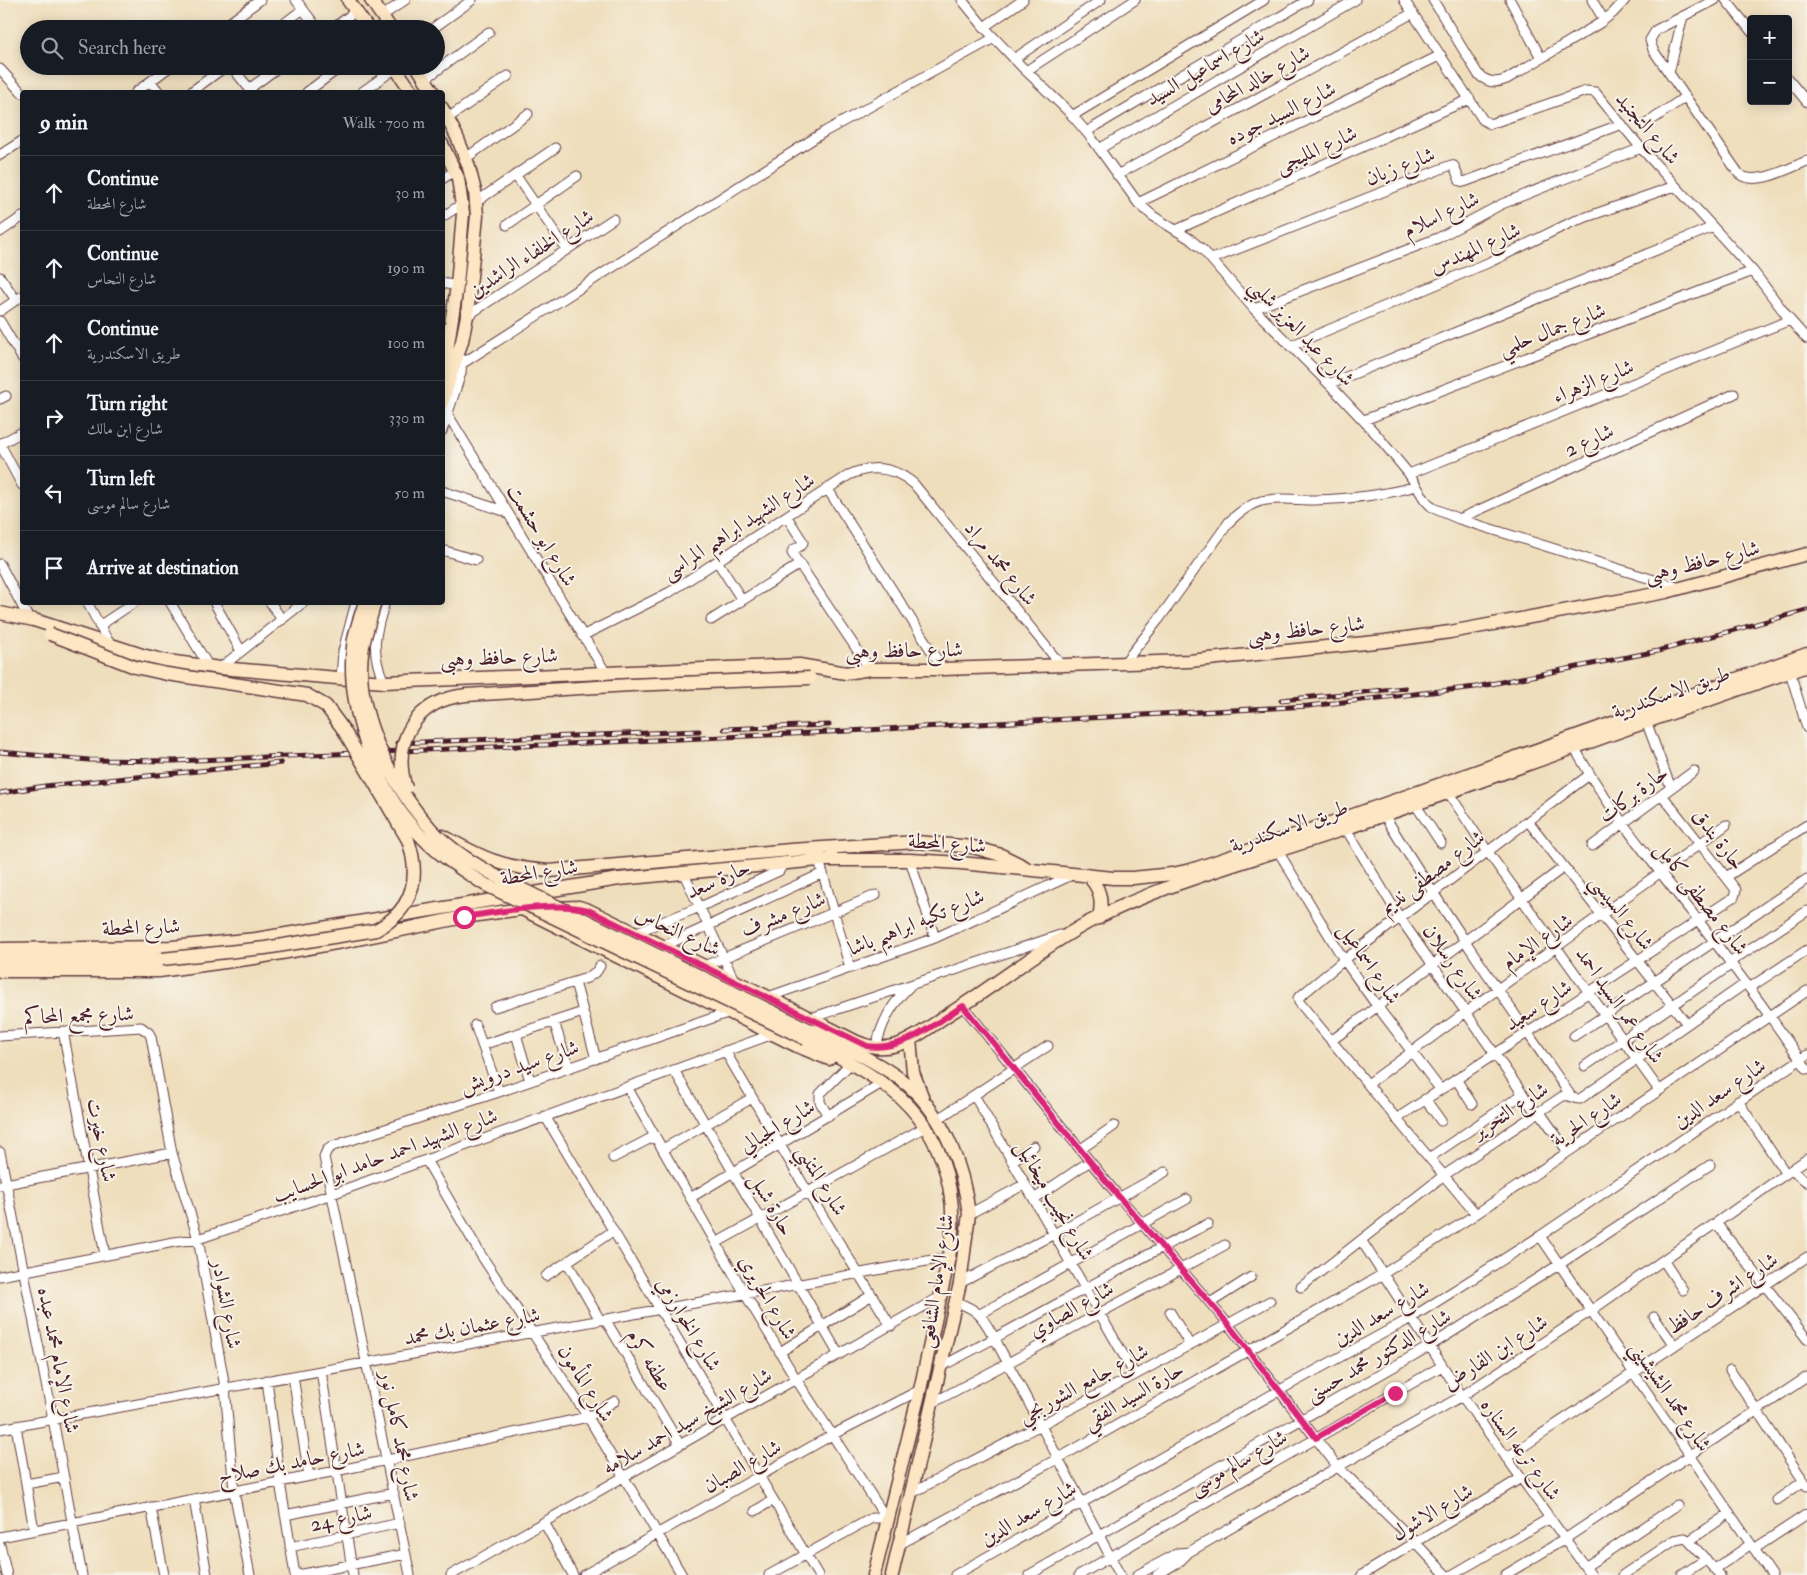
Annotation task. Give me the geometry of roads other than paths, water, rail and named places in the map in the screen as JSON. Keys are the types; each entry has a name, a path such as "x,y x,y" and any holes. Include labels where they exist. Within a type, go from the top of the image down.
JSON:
{"main road":[{"path":"348,0 362,20"},
{"path":"371,0 385,20"},
{"path":"400,75 411,90"},
{"path":"423,75 432,90"},
{"path":"445,113 466,158 476,202 476,225 467,316 445,365"},
{"path":"445,150 455,170 461,191 463,213 457,286 448,320 456,340 445,390"},
{"name":"شارع حافظ وهبى","path":"0,613 29,619 151,657 214,668 384,682 799,665 846,673 870,669 943,669 1208,660 1385,641 1450,632 1579,609 1680,588 1807,554"},
{"path":"364,605 353,645 353,678 358,716 370,751 388,792 422,838 457,866 486,885 809,1035"},
{"path":"374,605 362,653 362,672 368,715 387,765 405,795 432,830 463,856 503,880 809,1035"},
{"path":"0,613 50,634 149,670 299,693 314,698 326,706 340,723 408,840 413,855 415,871 413,886 400,912 376,930 265,948 162,959 0,960"},
{"name":"طريق الاسكندرية","path":"1080,874 1133,878 1191,870 1342,819 1807,654"},
{"name":"طريق الاسكندرية","path":"876,1048 885,1048 910,1039 963,1006 1043,950 1076,930 1151,894 1346,829 1807,666"},
{"path":"413,804 403,780 402,766 406,740 411,728 423,711 446,698 466,695 620,686 810,678 846,673"},
{"path":"432,830 486,859 528,870 574,870 800,849 916,842 973,847 1014,861 1029,870"},
{"name":"شارع المحطة","path":"0,949 172,947 256,939 619,879 784,862 910,860 1080,874"},
{"path":"1080,874 1097,887 1102,902 1099,918"},
{"path":"577,886 576,897 579,907"},
{"name":"شارع النحاس","path":"522,909 579,907 588,910 811,1018"},
{"name":"شارع الإمام الشافعى","path":"522,909 773,1034 825,1058 852,1063"},
{"name":"شارع المحطة","path":"0,971 159,971 254,958 464,917 522,909"},
{"path":"811,1018 857,1042 876,1048"},
{"name":"شارع الإمام الشافعى","path":"809,1035 882,1083 898,1096 925,1127 943,1161 950,1190 953,1218 949,1257 920,1390 874,1575"},
{"name":"شارع الإمام الشافعى","path":"809,1035 860,1056 892,1074 908,1085 926,1102 938,1119 959,1167 969,1214 956,1302 892,1575"},
{"path":"910,1039 913,1072 926,1102"}],"street":[{"path":"234,20 260,0"},
{"path":"296,0 311,20"},
{"path":"382,16 405,0"},
{"path":"444,20 472,0"},
{"name":"شارع عبد العزيز شلبي","path":"962,0 994,38 1086,132 1138,203 1153,216 1190,239 1212,259 1254,309 1364,420 1409,474 1424,500 1434,508 1459,519 1680,588"},
{"path":"984,27 1023,0"},
{"path":"1014,58 1101,0"},
{"path":"1026,71 1135,0"},
{"path":"1072,116 1264,0"},
{"path":"1086,132 1308,0"},
{"name":"شارع اسماعيل السيد","path":"1099,149 1355,0"},
{"name":"شارع التجنيد","path":"1404,0 1483,120 1490,124 1586,91 1592,91 1598,95 1641,148 1753,271 1807,339"},
{"path":"1432,0 1478,74 1482,78 1493,82 1503,81 1604,20 1625,0"},
{"path":"1511,0 1541,58"},
{"path":"1592,0 1604,20"},
{"path":"1715,0 1656,30 1650,40 1653,50 1742,177 1756,180 1807,161"},
{"path":"1726,0 1747,26"},
{"path":"289,20 303,9"},
{"path":"344,20 356,11"},
{"name":"شارع خالد المحامى","path":"1117,175 1413,14"},
{"path":"1669,73 1683,16"},
{"path":"445,64 489,32"},
{"path":"462,364 824,132 994,38"},
{"name":"شارع السيد جوده","path":"1138,203 1440,54"},
{"path":"0,69 20,91"},
{"path":"139,90 160,75"},
{"path":"194,90 214,75"},
{"path":"238,75 249,90"},
{"path":"251,90 269,75"},
{"path":"310,90 330,75"},
{"path":"365,90 384,75"},
{"path":"425,79 430,75"},
{"path":"445,113 508,76"},
{"path":"151,82 157,90"},
{"path":"1792,83 1807,102"},
{"path":"1646,124 1685,97"},
{"name":"شارع المليجى","path":"1176,230 1470,99"},
{"path":"466,158 528,114"},
{"name":"شارع زيان","path":"1212,259 1451,165 1454,166 1460,181 1464,182 1622,124"},
{"path":"0,155 20,142"},
{"path":"476,202 555,148"},
{"name":"شارع اسلام","path":"1254,309 1438,238 1517,198 1641,148"},
{"path":"445,177 455,170"},
{"path":"516,176 567,250"},
{"path":"506,225 578,176"},
{"name":"شارع المهندس","path":"1290,346 1490,262 1572,222 1675,186"},
{"path":"445,215 462,204"},
{"path":"0,232 20,218"},
{"name":"شارع الخلفاء الراشدين","path":"467,316 614,220"},
{"path":"1329,384 1713,227"},
{"name":"شارع جمال حلمي","path":"1364,420 1753,271"},
{"path":"0,277 19,298 0,311"},
{"path":"445,284 457,286"},
{"name":"شارع الزهراء","path":"1409,474 1790,320"},
{"path":"0,321 20,355"},
{"path":"445,349 456,340 462,364 462,373 445,423"},
{"name":"شارع 2","path":"1459,519 1734,394"},
{"name":"شارع ابو حشمت","path":"448,415 606,673"},
{"path":"20,433 0,444 20,479"},
{"name":"شارع الشهيد ابراهيم المراسى","path":"582,636 670,592 849,475 860,470 883,468 894,471 914,484"},
{"name":"شارع محمد مراد","path":"914,484 1062,665"},
{"path":"1124,663 1159,619 1229,522 1238,513 1260,502 1282,499 1315,500 1367,497 1390,494 1416,486"},
{"path":"827,488 943,669"},
{"path":"445,492 507,512"},
{"path":"786,517 803,542 802,545 792,551 870,669"},
{"path":"445,551 476,560"},
{"path":"717,561 742,600"},
{"path":"0,564 20,602"},
{"path":"711,620 800,564"},
{"path":"22,605 29,619"},
{"path":"88,605 109,644"},
{"path":"99,626 130,605"},
{"path":"172,605 214,668 241,651 300,605"},
{"path":"216,605 241,651"},
{"path":"272,605 282,620"},
{"path":"341,678 343,651 355,605"},
{"path":"384,605 376,629 375,645 376,662 384,682"},
{"path":"1790,672 1807,728"},
{"path":"1646,722 1671,788"},
{"name":"شارع مصطفى كامل","path":"1574,747 1589,775 1622,824 1698,920 1770,1016 1804,1057 1807,1069"},
{"name":"حارة بركات","path":"1592,846 1694,771"},
{"name":"شارع مصطفى نديم","path":"1331,1041 1298,1000 1299,996 1589,775"},
{"name":"شارع عمر السيد احمد","path":"1448,792 1488,852 1659,1090"},
{"name":"حارة بندق","path":"1662,795 1736,890 1734,897 1698,920"},
{"path":"1415,804 1441,843"},
{"path":"1384,815 1465,942 1571,1096"},
{"name":"شارع السيسي","path":"1528,821 1687,1024"},
{"name":"شارع الإمام","path":"1368,1084 1466,1012 1603,916 1726,825"},
{"path":"1726,877 1807,825"},
{"name":"شارع رسلان","path":"1346,829 1400,918 1522,1094 1568,1152"},
{"name":"شارع اسماعيل","path":"1278,851 1344,960 1440,1089"},
{"path":"819,860 850,968"},
{"path":"910,860 935,938"},
{"name":"حارة سعد","path":"634,933 700,907 780,871 784,862"},
{"path":"1476,1214 1331,1041 1564,867"},
{"path":"683,872 734,980"},
{"path":"664,946 823,873"},
{"name":"شارع تكيه ابراهيم باشا","path":"768,997 935,938 1080,874"},
{"path":"1574,1036 1807,879"},
{"name":"شارع مشرف","path":"704,966 876,895"},
{"path":"1585,1066 1807,911"},
{"name":"شارع سعيد","path":"1396,1119 1698,920"},
{"path":"811,1018 1076,930"},
{"name":"شارع التحرير","path":"1301,1287 1443,1176 1538,1112 1563,1096 1580,1099 1687,1024 1807,950"},
{"path":"495,1007 575,982 592,975 600,966"},
{"path":"575,982 596,1059"},
{"path":"876,1048 878,1035 889,1012 904,992 914,983"},
{"name":"شارع الحرية","path":"1383,1274 1476,1214 1807,991"},
{"path":"963,1006 1080,1150 1228,1324 1337,1466 1446,1575"},
{"path":"482,1046 583,1012"},
{"name":"شارع سيد درويش","path":"324,1157 327,1150 333,1146 596,1059 730,1012"},
{"path":"554,1022 569,1068"},
{"path":"475,1026 498,1092"},
{"name":"شارع مجمع المحاكم","path":"0,1036 140,1027 149,1033 152,1042"},
{"name":"شارع خيرت","path":"63,1032 105,1255"},
{"path":"516,1034 530,1081"},
{"name":"شارع الشهيد احمد حامد ابو الحسايب","path":"0,1276 198,1239 332,1194 773,1034"},
{"name":"شارع الشوادر","path":"152,1042 172,1153 198,1239 225,1387 234,1491 250,1575"},
{"path":"938,1119 1048,1046"},
{"name":"شارع المتنبي","path":"725,1051 807,1191 891,1326"},
{"name":"شارع سعد الدين","path":"955,1575 1280,1390 1411,1318 1540,1236 1804,1057"},
{"path":"828,1116 820,1102 820,1094 852,1063"},
{"name":"حارة شبل","path":"674,1070 839,1355"},
{"path":"1456,1079 1472,1104"},
{"name":"شارع الجبالي","path":"690,1198 882,1083"},
{"name":"شارع الحريري","path":"627,1087 745,1294 796,1379 888,1521"},
{"path":"1429,1158 1522,1094"},
{"name":"شارع نجيب ميخائيل","path":"974,1095 1135,1375"},
{"path":"662,1149 752,1098"},
{"path":"1425,1099 1441,1121"},
{"path":"1738,1102 1789,1172 1807,1182"},
{"name":"شارع الخوارزمي","path":"545,1116 818,1575"},
{"path":"1080,1150 1114,1126"},
{"path":"716,1243 925,1127"},
{"path":"613,1158 655,1136"},
{"path":"1012,1161 1034,1146"},
{"name":"شارع الإمام محمد عبده","path":"0,1152 3,1185 24,1271 54,1419 82,1575"},
{"path":"3,1185 172,1153"},
{"name":"شارع محمد كامل نور","path":"324,1157 410,1575"},
{"name":"شارع المأمون","path":"426,1160 482,1255 588,1417 682,1575"},
{"name":"شارع ابن الفارض","path":"1157,1575 1180,1561 1188,1552 1462,1396 1592,1310 1807,1160"},
{"path":"1034,1199 1090,1161"},
{"name":"شارع الدكتور محمد حسنى","path":"1029,1575 1430,1346 1560,1264 1710,1165"},
{"path":"960,1283 1054,1234 1165,1172"},
{"path":"969,1214 1025,1184"},
{"path":"980,1314 1187,1199"},
{"path":"1716,1223 1764,1284 1803,1328 1807,1339"},
{"path":"942,1366 1208,1224"},
{"path":"546,1276 613,1230"},
{"name":"شارع محمد الشيشيني","path":"1540,1236 1772,1575"},
{"name":"شارع ترعه السناره","path":"1361,1240 1462,1396 1591,1575"},
{"name":"شارع الصاوي","path":"934,1402 1008,1364 1225,1245"},
{"name":"شارع عثمان بك محمد","path":"0,1429 949,1257"},
{"name":"شارع اشرف حافظ","path":"1506,1458 1807,1257"},
{"path":"1663,1260 1683,1290"},
{"name":"عطفه كرم","path":"567,1262 680,1445"},
{"name":"حارة السيد الفقي","path":"900,1544 1058,1458 1383,1274"},
{"path":"1210,1303 1251,1277"},
{"path":"780,1352 872,1295"},
{"name":"شارع الشيخ سيد احمد سلامه","path":"453,1574 940,1297"},
{"name":"شارع جامع الشوربجي","path":"912,1494 1270,1301"},
{"path":"956,1302 970,1307 980,1314 1120,1575"},
{"path":"1170,1312 1190,1345"},
{"path":"1654,1317 1674,1345"},
{"name":"شارع سالم موسى","path":"1078,1575 1442,1366"},
{"path":"1730,1370 1805,1483 1777,1500"},
{"path":"320,1371 353,1575"},
{"path":"293,1376 309,1476"},
{"path":"1505,1575 1565,1539 1807,1377"},
{"path":"267,1380 280,1482 296,1575 406,1554"},
{"name":"شارع الصبان","path":"584,1575 832,1434 920,1390"},
{"name":"شارع حامد بك صلاح","path":"0,1537 336,1471 588,1417 615,1401"},
{"path":"16,1426 34,1530"},
{"path":"26,1484 64,1477"},
{"name":"شارع الاشول","path":"1362,1575 1521,1478"},
{"path":"285,1515 394,1493"},
{"path":"194,1499 207,1575"},
{"path":"754,1511 773,1500"},
{"path":"1585,1567 1677,1505"},
{"path":"151,1508 164,1575"},
{"path":"1689,1541 1730,1513"},
{"path":"1623,1575 1675,1540 1685,1538 1717,1572 1753,1546 1807,1514"},
{"path":"769,1575 872,1518 888,1521"},
{"path":"1452,1575 1550,1518"},
{"path":"544,1522 573,1575"},
{"name":"شارع 24","path":"290,1547 400,1524"},
{"path":"0,1544 7,1575"},
{"name":"شارع ابن الفارض","path":"1137,1575 1178,1553 1188,1552"},
{"path":"1682,1575 1706,1559"}],"railway":[{"path":"0,752 89,760 174,761 792,734 1308,706 1476,687 1658,651 1807,610"},
{"path":"1281,700 1405,688"},
{"path":"724,729 829,725"},
{"path":"397,743 699,731"},
{"path":"0,793 45,786 281,763"}]}
